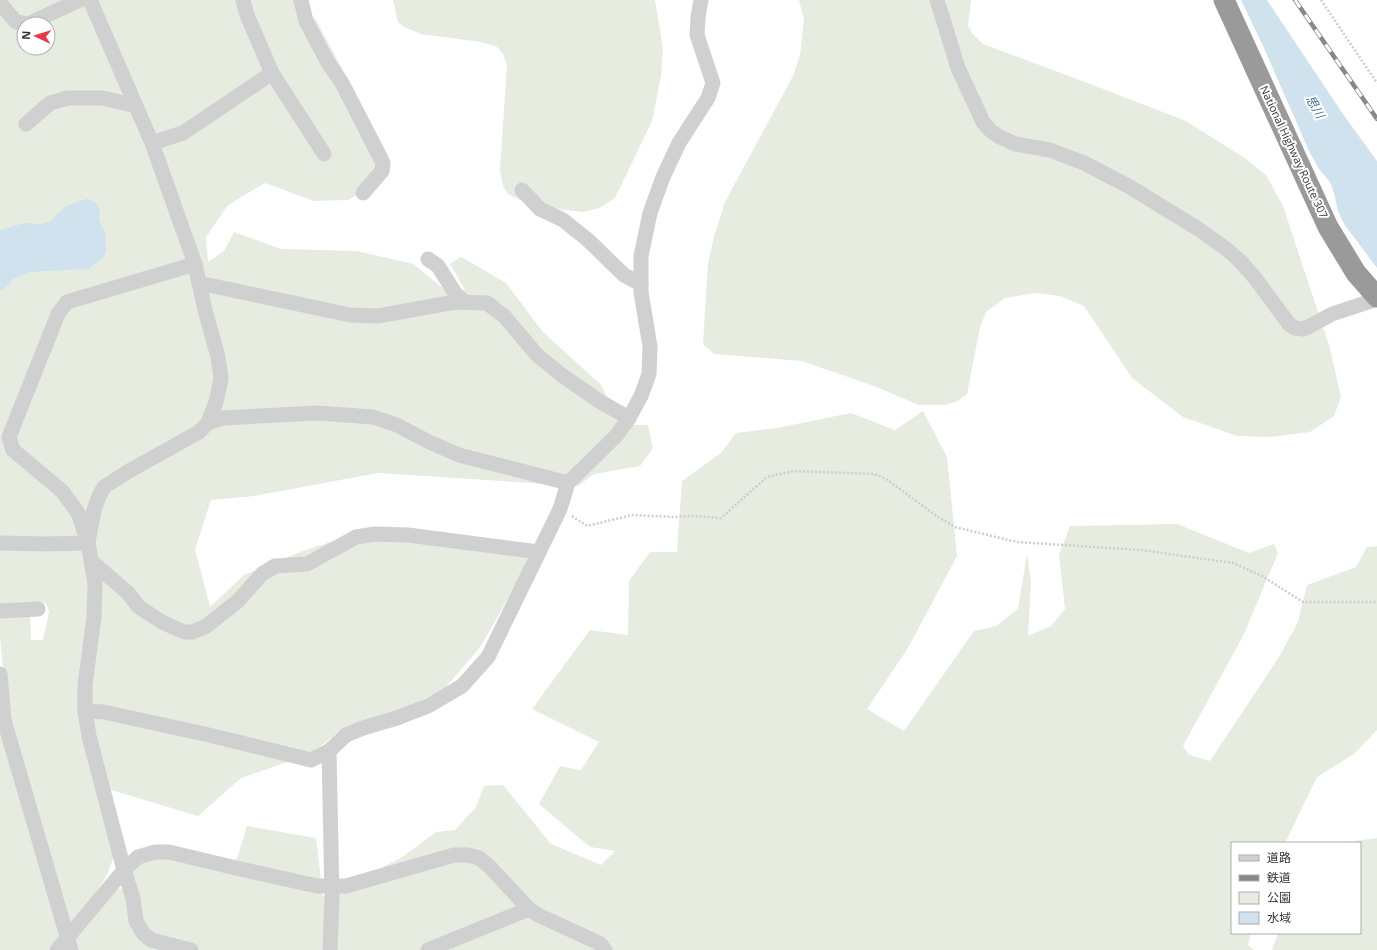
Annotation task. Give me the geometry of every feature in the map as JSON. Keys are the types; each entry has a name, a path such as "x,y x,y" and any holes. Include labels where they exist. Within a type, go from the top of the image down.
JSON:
{"highway":[{"name":"National Highway Route 307","path":"1224,0 1328,227 1356,273 1377,298"}],"street":[{"path":"0,3 16,22 28,24 80,0"},
{"path":"88,543 94,510 104,487 129,471 199,432 208,423 216,402 221,379 218,357 205,310 195,264 152,143 90,0"},
{"path":"243,0 247,16 272,73 324,154"},
{"path":"301,0 306,20 313,34 327,61 342,83 383,163 382,171 363,193"},
{"path":"85,711 104,712 311,760 329,750 346,735 428,706 462,686 488,657 560,509 568,483 616,436 630,418 650,374 650,347 641,292 642,256 652,206 663,177 680,143 708,98 713,83 697,35 701,0"},
{"path":"937,0 958,68 978,113 983,122 991,131 1015,144 1050,150 1084,163 1130,187 1200,230 1229,251 1241,262 1255,278 1289,324 1295,328 1303,329 1332,314 1377,298"},
{"path":"152,143 183,133 272,73"},
{"path":"26,124 50,103 68,98 103,98 136,106"},
{"path":"522,190 540,209 563,220 583,236 624,275 641,284"},
{"path":"428,259 438,266 456,293 464,302"},
{"path":"191,950 151,940 142,933 136,921 133,898 124,870 89,736 85,711 85,685 94,617 95,584 88,543 78,513 62,491 13,450 9,437 12,426 58,314 67,302 195,264"},
{"path":"199,283 350,315 378,316 455,302 487,303 505,317 537,355 563,376 600,401 630,418"},
{"path":"208,423 223,418 317,413 373,417 397,425 427,441 459,455 568,483"},
{"path":"92,562 128,593 140,607 162,622 184,632 192,632 205,627 238,600 262,574 275,566 307,564 356,537 375,534 408,535 539,552"},
{"path":"0,543 88,543"},
{"path":"0,611 38,609"},
{"path":"0,674 4,720 69,944"},
{"path":"329,750 332,887 330,950"},
{"path":"57,950 69,944 124,870 138,857 155,852 169,852 317,886 332,887 346,886 454,855 468,854 479,858 489,866 529,909 538,915 599,943 605,950"},
{"path":"428,950 529,909"}],"path":[{"path":"1321,0 1377,83"},
{"path":"560,509 587,526 632,515 721,518 767,477 794,471 874,474 886,479 938,517 955,526 1017,542 1141,550 1233,563 1262,576 1303,602 1377,602"}],"green space":[{"path":"0,0 298,0 316,20 388,155 374,186 348,200 314,201 265,183 228,205 206,237 208,262 224,251 234,232 281,249 357,251 413,264 449,293 465,290 450,264 461,257 506,283 543,332 601,385 620,425 648,425 653,448 640,466 594,474 578,486 378,473 254,496 211,500 195,549 210,607 244,575 300,552 373,528 529,549 524,570 481,646 445,688 395,714 338,732 311,754 241,778 198,816 108,789 115,853 108,873 94,896 116,888 123,889 129,871 131,853 151,848 205,868 237,859 247,826 316,838 323,897 401,858 436,832 455,830 476,807 484,786 503,785 551,844 601,865 615,851 590,847 539,804 560,766 581,770 599,742 532,709 590,630 628,635 629,581 650,552 677,552 682,481 721,453 736,433 777,428 851,413 895,430 923,411 947,457 957,556 908,648 867,709 904,731 974,631 996,626 1018,609 1027,554 1031,581 1028,636 1051,626 1065,609 1059,555 1070,526 1177,524 1249,553 1274,544 1278,553 1243,636 1183,746 1189,755 1210,761 1279,657 1298,622 1307,585 1356,567 1367,547 1377,546 1377,730 1354,754 1317,777 1285,842 1231,842 1231,934 1251,934 1248,945 1254,950 0,950 0,724 8,720 0,636 0,617 30,613 31,640 43,640 49,612 46,603 0,606 0,281 54,226 0,235"},
{"path":"393,0 655,0 663,49 661,76 652,121 615,198 599,208 584,212 563,210 520,200 508,194 503,186 500,171 507,65 503,54 497,47 481,42 421,34 404,27 398,22"},
{"path":"799,0 971,0 968,26 972,33 983,44 1186,121 1246,159 1266,175 1283,206 1329,345 1341,397 1334,416 1310,432 1271,437 1237,436 1183,417 1132,378 1084,306 1060,296 1035,293 1005,298 986,312 980,327 967,394 958,401 945,405 919,405 874,386 802,361 714,354 703,344 708,263 715,233 725,202 793,76 800,55 804,20"},
{"path":"1377,838 1377,950 1272,950 1278,934 1361,934 1361,842 1346,842"}],"water":[{"name":"思川","path":"1241,0 1267,0 1345,117 1377,161 1377,268 1344,224 1338,211 1330,182 1319,169 1309,151 1264,48"},
{"path":"87,199 96,203 100,211 99,220 105,232 106,250 104,257 88,269 30,272 12,280 0,291 0,230 25,223 41,224 50,222 68,205"}],"railway":[{"path":"1295,0 1377,119"}]}
